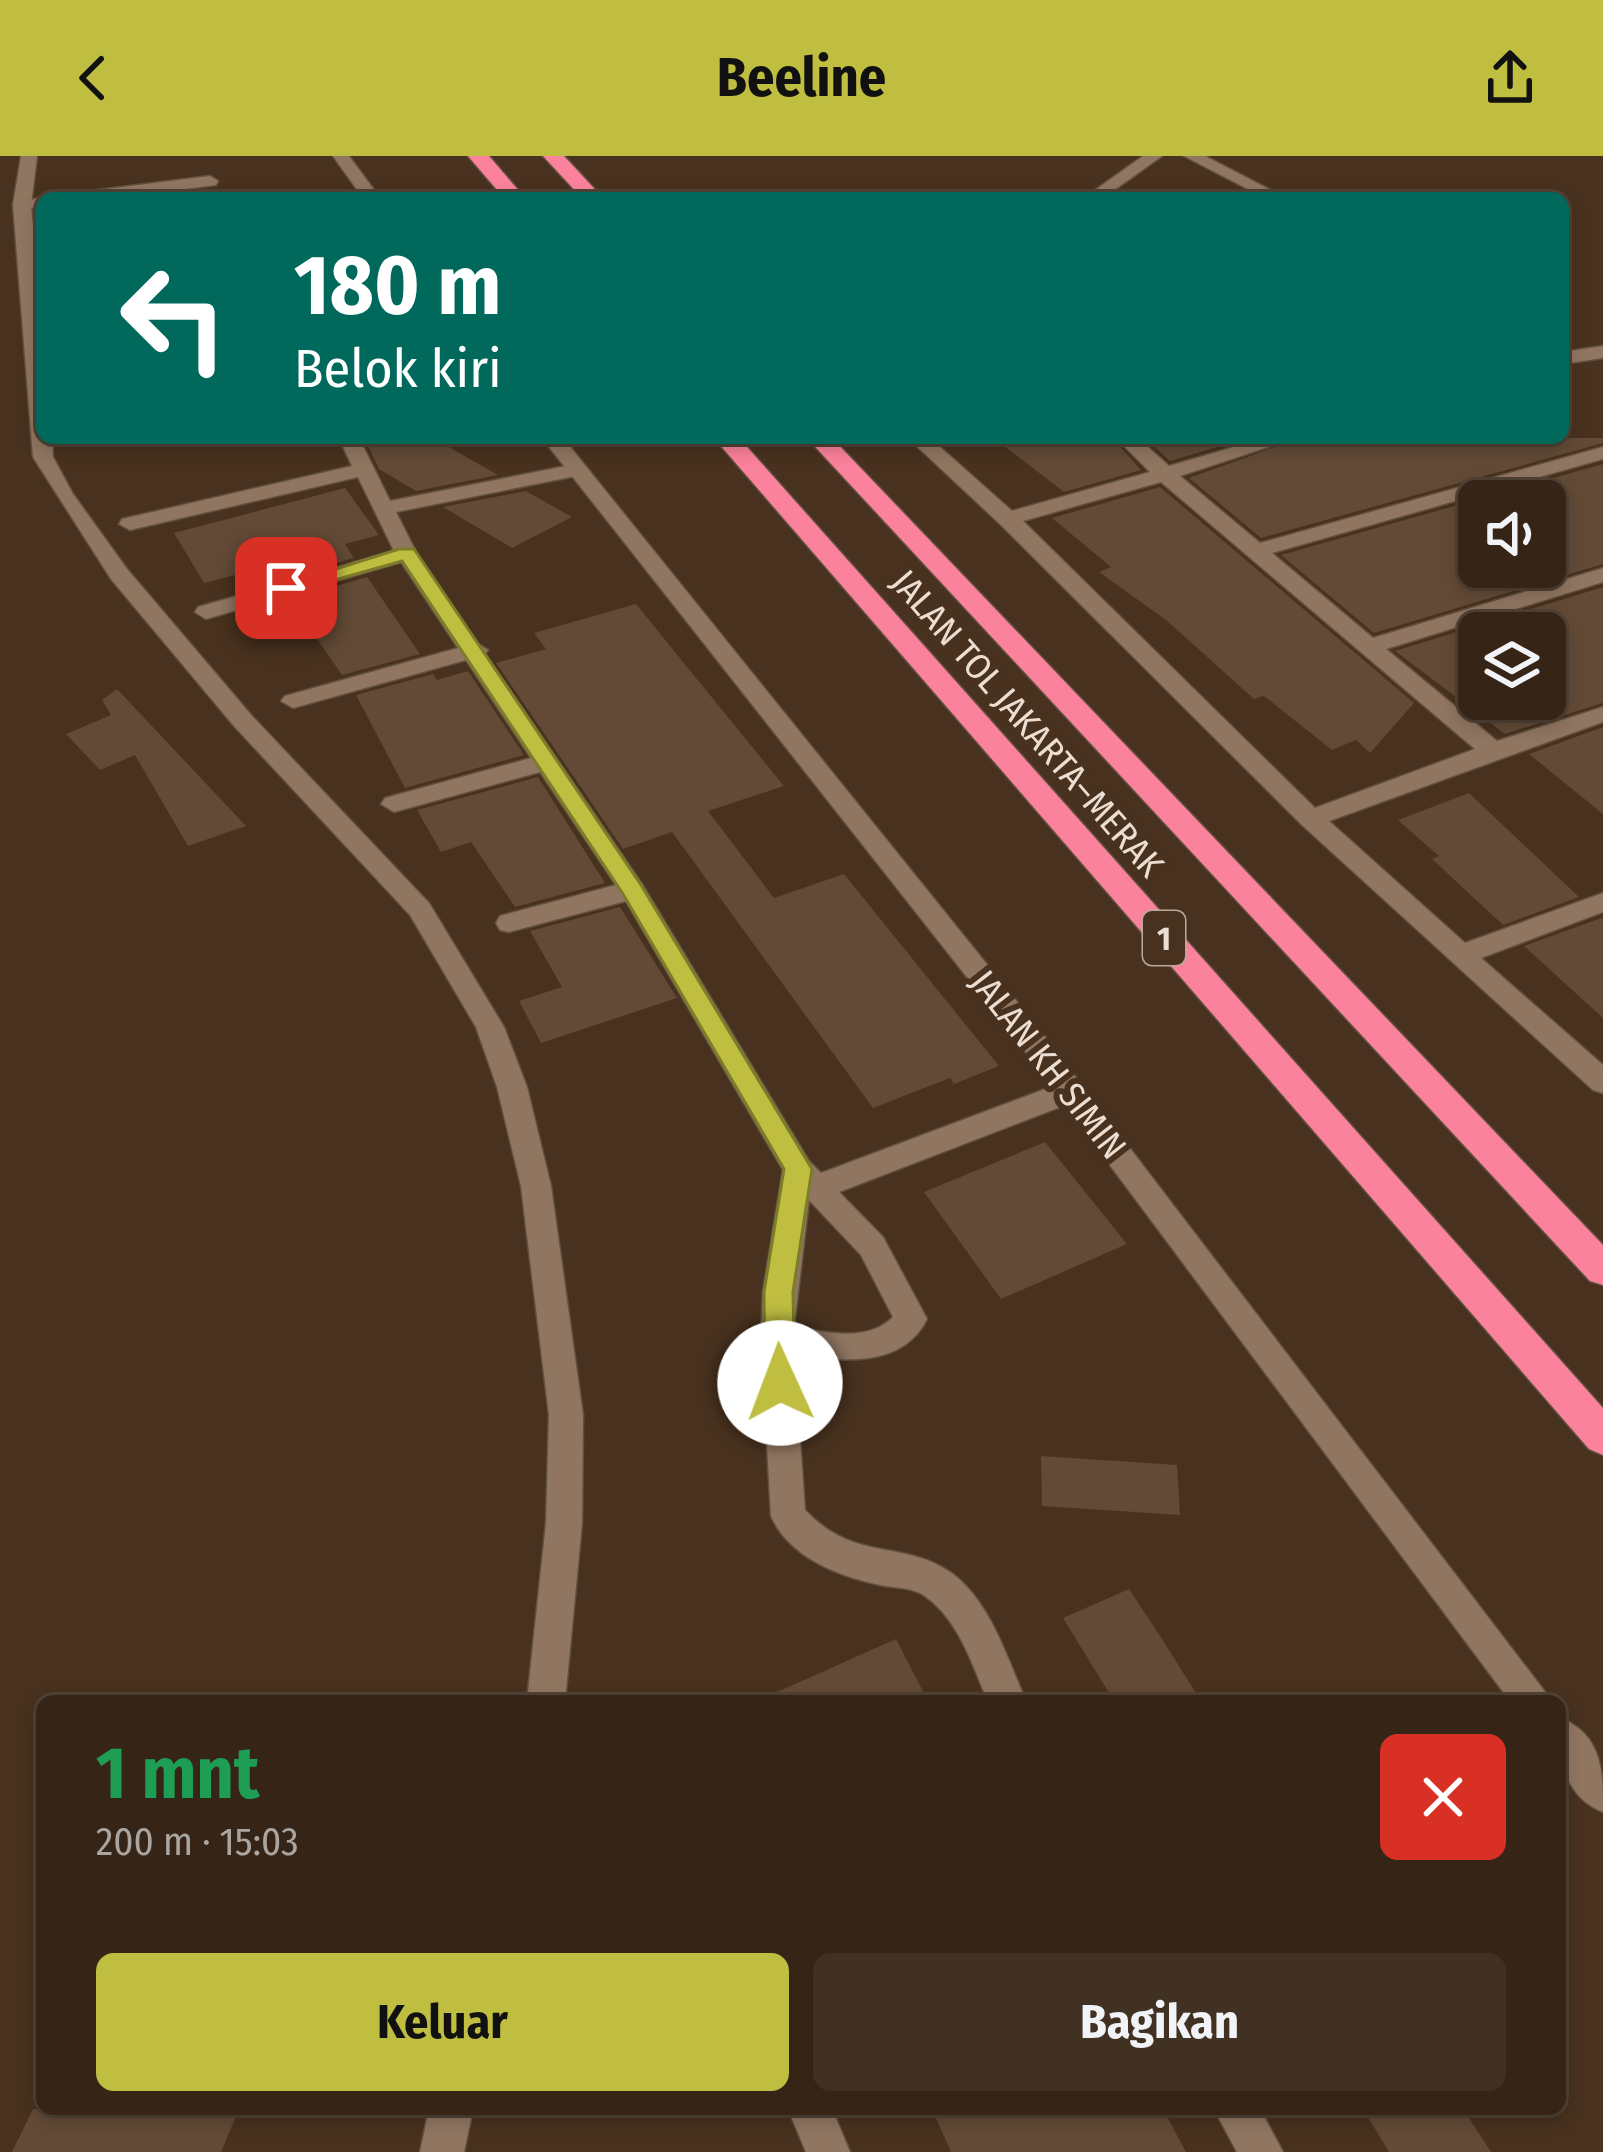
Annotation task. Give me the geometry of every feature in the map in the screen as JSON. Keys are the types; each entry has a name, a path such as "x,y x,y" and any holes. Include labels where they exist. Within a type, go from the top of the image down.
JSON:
{"highway":[{"path":"478,156 510,192"},
{"path":"554,156 587,192"},
{"name":"JALAN TOL JAKARTA–MERAK","path":"731,444 1603,1437"},
{"name":"JALAN TOL JAKARTA–MERAK","path":"825,444 1603,1270"}],"street":[{"path":"0,255 35,251 29,156"},
{"path":"341,156 368,192"},
{"path":"1101,192 1154,156"},
{"path":"1192,156 1266,192"},
{"path":"122,192 210,181"},
{"path":"0,196 29,200"},
{"path":"1569,357 1603,352"},
{"path":"42,444 43,457 62,494 119,574 243,721 420,909 490,1027 512,1087 536,1186 566,1415 564,1523 547,1695"},
{"path":"352,444 406,554 550,761 808,1178 872,1246 910,1319 899,1337 875,1348 777,1339"},
{"name":"JALAN KH SIMIN","path":"556,444 1071,1091 1529,1695"},
{"path":"925,444 1008,519 1311,819 1603,1082"},
{"path":"1132,444 1252,552 1493,751"},
{"path":"1008,519 1266,444"},
{"path":"1252,552 1603,453"},
{"path":"130,524 364,469"},
{"path":"382,509 576,470"},
{"path":"206,611 406,554"},
{"path":"1367,647 1603,575"},
{"path":"293,701 476,650"},
{"path":"1311,819 1603,714"},
{"path":"394,804 550,761"},
{"path":"509,923 633,890"},
{"path":"1461,956 1603,902"},
{"path":"808,1178 1071,1091"},
{"path":"808,1178 779,1292 777,1339 788,1516 823,1550 878,1568 921,1575 939,1585 958,1604 1004,1695"},
{"path":"1566,1744 1603,1792"},
{"path":"442,2152 450,2115"},
{"path":"813,2115 828,2152"},
{"path":"1239,2115 1261,2152"}],"building":[{"path":"1569,438 1603,438 1603,443 1261,538 1189,478 1283,444 1569,444"},
{"path":"367,444 444,444 498,475 416,491 379,469"},
{"path":"1002,444 1117,444 1141,470 1064,492"},
{"path":"1152,444 1228,444 1170,461"},
{"path":"1603,464 1603,564 1566,575 1566,480 1546,480"},
{"path":"1160,487 1414,703 1370,753 1356,740 1332,750 1264,696 1254,699 1166,620 1099,572 1111,567 1052,518"},
{"path":"345,488 379,535 345,544 354,558 244,589 235,575 204,583 174,533"},
{"path":"526,491 572,517 512,548 443,507"},
{"path":"1458,505 1458,588 1523,588 1374,633 1281,555"},
{"path":"367,577 420,654 342,675 306,623 272,633 257,609"},
{"path":"1603,587 1603,703 1566,715 1566,612 1522,612"},
{"path":"636,604 784,786 708,811 774,898 844,874 999,1066 954,1084 950,1078 873,1108 672,832 623,849 496,663 546,649 534,633"},
{"path":"1458,632 1458,699 1395,651"},
{"path":"468,671 524,755 405,788 356,695 433,674 437,680"},
{"path":"117,689 246,826 188,846 135,755 100,770 66,734 111,715 102,700"},
{"path":"1486,720 1549,720 1505,734"},
{"path":"1603,727 1603,814 1529,754"},
{"path":"538,777 605,883 515,907 471,842 441,852 417,810"},
{"path":"1469,793 1579,897 1503,925 1398,820"},
{"path":"620,907 677,998 541,1043 519,1001 562,987 530,931"},
{"path":"1603,919 1603,1018 1524,946"},
{"path":"1045,1142 1127,1244 1001,1299 924,1192"},
{"path":"1041,1456 1177,1465 1180,1515 1042,1506"},
{"path":"1129,1589 1197,1695 1110,1695 1063,1618"},
{"path":"896,1639 925,1695 770,1695"},
{"path":"33,2109 36,2115 236,2115 221,2152 12,2152"},
{"path":"935,2115 1166,2115 1186,2152 951,2152"},
{"path":"1367,2115 1467,2115 1491,2152 1389,2152"}],"route":[{"path":"286,588 406,554 476,650 633,890 798,1169 779,1292 780,1383"}]}
